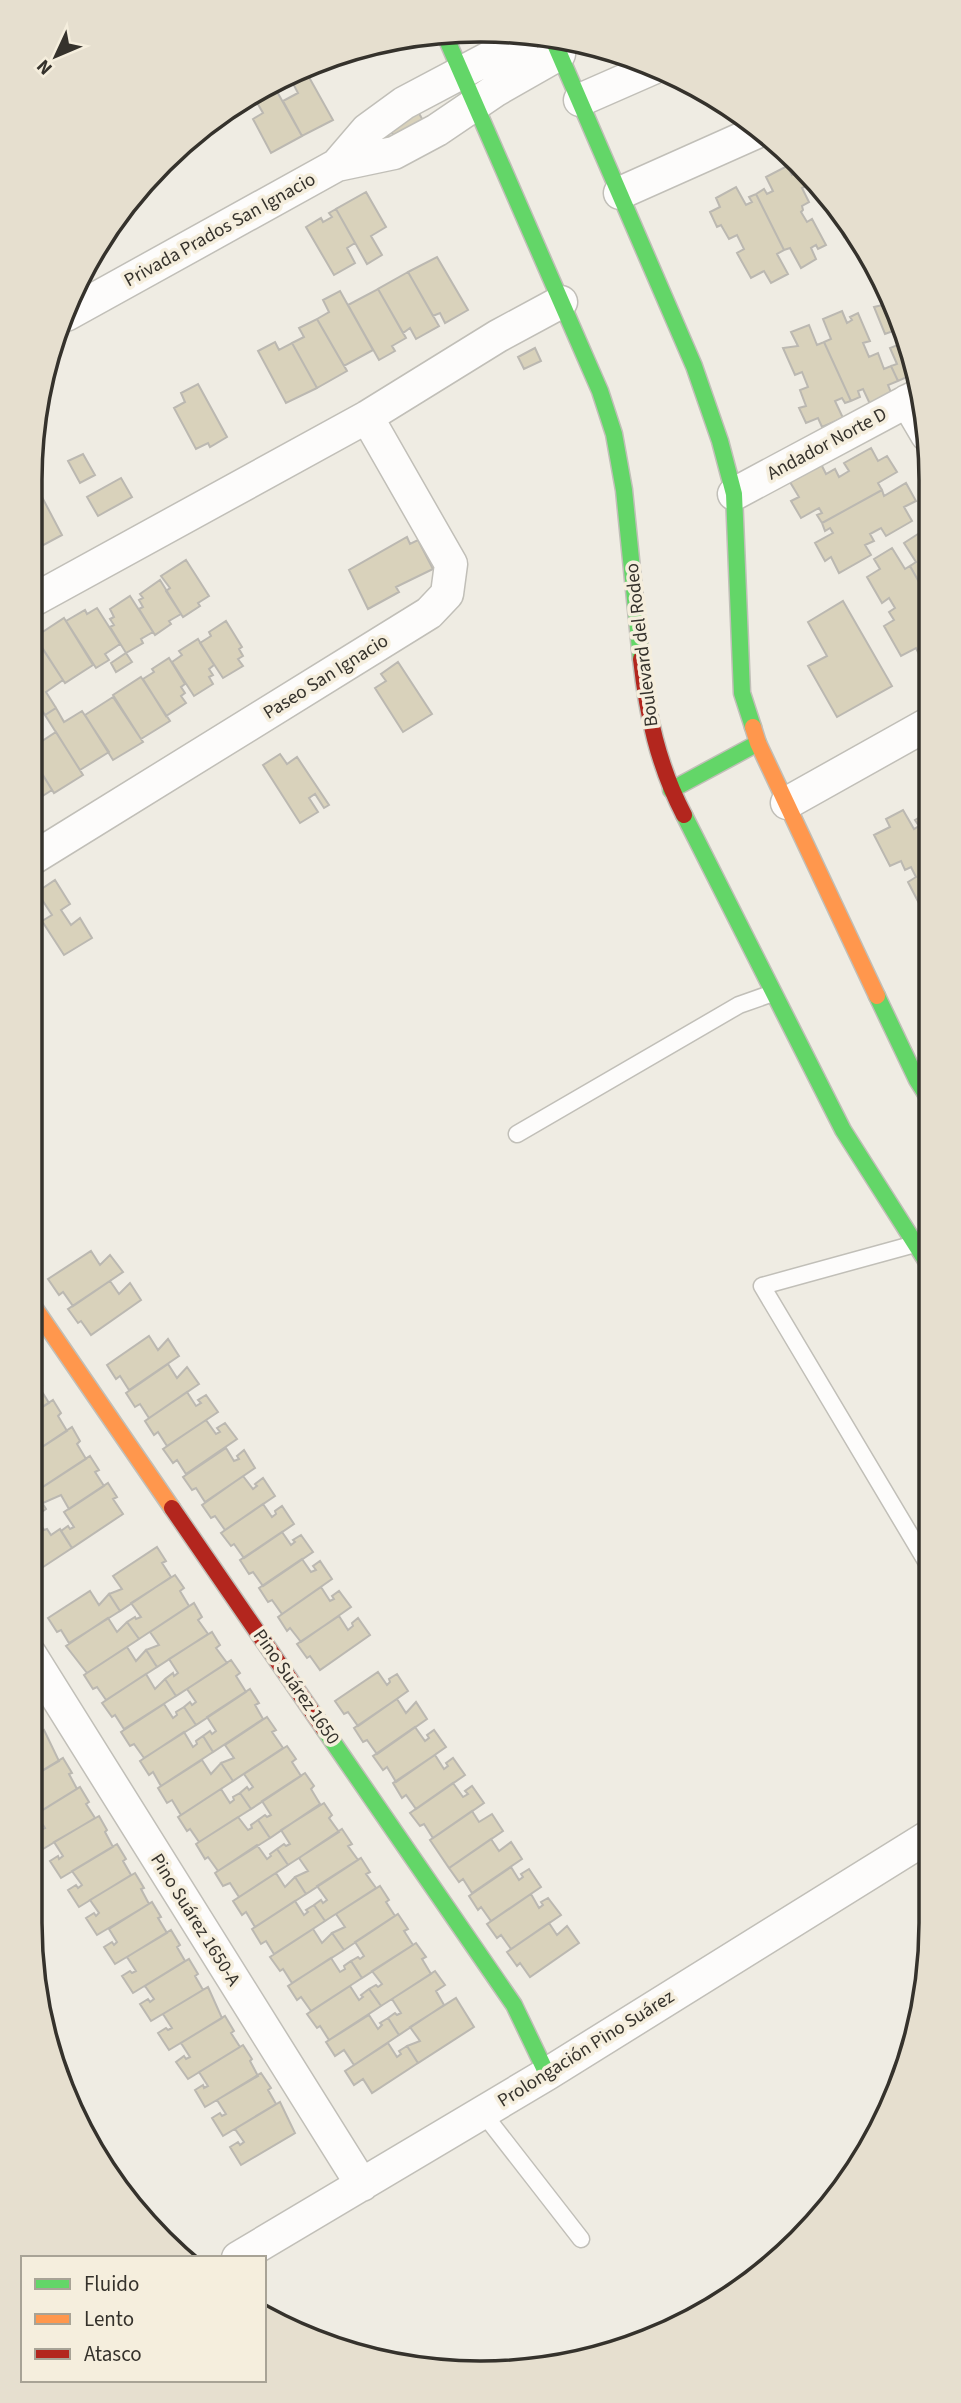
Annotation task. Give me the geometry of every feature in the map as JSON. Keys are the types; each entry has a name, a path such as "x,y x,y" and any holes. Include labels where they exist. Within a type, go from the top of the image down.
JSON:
{"street":[{"name":"Boulevard del Rodeo","path":"448,43 600,391 614,434 624,490 645,695 654,741 671,790 843,1130 919,1250"},
{"path":"337,165 367,130 413,97 516,44"},
{"path":"337,165 394,153 437,130 557,49 694,366 720,441 734,494 743,693 758,743 919,1083"},
{"path":"580,100 642,73"},
{"path":"620,193 750,135"},
{"name":"Privada Prados San Ignacio","path":"77,308 337,165"},
{"path":"42,595 367,416 498,336 561,302"},
{"name":"Andador Norte D","path":"734,494 912,399"},
{"name":"Paseo San Ignacio","path":"42,853 429,613 447,594 451,564 367,416"},
{"path":"787,803 919,729"},
{"path":"671,790 758,743"},
{"name":"Pino Suárez 1650","path":"42,1319 514,2005 547,2074"},
{"name":"Pino Suárez 1650-A","path":"42,1673 362,2185"},
{"name":"Prolongación Pino Suárez","path":"241,2256 547,2074 919,1842"}],"lane":[{"path":"517,1134 739,1005 774,993"},
{"path":"915,1244 762,1286 919,1550"},
{"path":"483,2113 581,2239"}],"building":[{"path":"309,77 333,120 302,136 283,101 298,93 293,84"},
{"path":"277,92 302,136 271,153 253,119 263,113 257,103"},
{"path":"415,106 426,126 397,142 386,122"},
{"path":"787,166 792,175 794,174 806,186 802,188 809,202 802,206 801,212 807,222 812,219 826,245 818,249 816,245 811,248 816,259 801,268 790,248 784,250 756,194 764,189 767,194 773,191 766,177"},
{"path":"736,187 746,205 752,202 749,197 756,194 784,250 777,254 788,274 771,283 764,271 751,278 737,253 744,249 737,235 729,239 721,225 717,227 710,212 720,207 716,198"},
{"path":"366,192 386,227 371,236 382,255 367,264 336,209"},
{"path":"336,209 355,243 347,248 355,263 334,275 306,227 321,218 323,222 332,217 329,213"},
{"path":"437,257 468,310 445,323 440,313 433,316 408,272"},
{"path":"408,272 439,326 416,339 410,328 403,333 378,289"},
{"path":"378,289 406,338 392,346 395,351 379,360 348,305"},
{"path":"340,291 373,350 344,366 317,319 329,312 323,300"},
{"path":"882,305 893,331 885,334 874,307"},
{"path":"842,311 847,323 852,320 850,317 858,313 870,341 863,343 869,357 878,353 884,369 891,366 898,381 888,385 892,395 870,404 863,389 858,391 860,397 851,401 824,342 831,339 823,319"},
{"path":"317,319 347,371 317,388 292,343 304,337 299,328"},
{"path":"809,325 817,345 824,342 851,401 845,403 842,398 835,401 843,418 822,427 818,418 806,423 799,408 806,406 800,390 808,387 802,372 795,375 783,348 798,346 791,332"},
{"path":"275,342 279,350 292,343 317,388 286,403 258,351"},
{"path":"898,345 907,377 898,381 891,366 897,364 890,348"},
{"path":"535,348 541,361 524,369 518,357"},
{"path":"198,384 227,437 210,447 208,443 196,449 174,408 185,402 181,393"},
{"path":"871,448 878,461 887,456 897,472 878,483 882,490 822,523 817,515 822,513 819,508 801,518 791,501 799,497 790,482 821,464 826,474 835,469 839,477 849,471 844,463"},
{"path":"83,454 95,475 80,483 68,461"},
{"path":"121,478 132,497 98,516 87,497"},
{"path":"906,483 916,501 904,507 912,521 886,536 881,528 870,534 874,541 865,545 871,555 839,573 831,557 825,561 815,543 833,533 830,528 825,531 822,523 882,490 884,496"},
{"path":"42,497 62,535 42,546"},
{"path":"919,533 919,582 910,566 916,562 904,543"},
{"path":"407,537 410,544 418,540 433,569 396,587 399,592 368,609 349,570"},
{"path":"892,548 905,569 910,566 919,582 919,654 916,648 901,656 884,626 894,620 889,612 895,608 889,598 882,603 867,577 880,569 874,559"},
{"path":"186,560 209,596 198,603 200,606 183,617 166,591 170,588 161,576"},
{"path":"160,580 181,614 155,635 139,609 143,607 139,600 143,598 140,594"},
{"path":"130,596 153,632 141,639 143,643 126,653 110,627 114,625 110,619 114,617 110,609"},
{"path":"843,601 892,686 837,717 808,666 827,656 808,622"},
{"path":"97,608 120,644 105,654 109,660 96,668 66,621 85,610 87,614"},
{"path":"64,618 93,665 65,683 42,648 42,632"},
{"path":"226,621 242,647 239,649 243,656 238,659 243,666 223,678 200,643 211,636 209,632"},
{"path":"198,639 214,665 209,669 213,675 209,677 213,684 194,696 172,662 182,655 179,651"},
{"path":"42,647 63,680 46,692 56,708 45,715 42,710"},
{"path":"126,653 132,662 116,672 111,663"},
{"path":"169,658 185,684 181,687 185,693 181,696 186,703 166,716 143,679 154,672 152,669"},
{"path":"398,662 432,714 403,732 375,688 386,681 381,674"},
{"path":"141,677 170,721 141,739 113,695"},
{"path":"113,697 143,742 113,760 85,715"},
{"path":"56,708 64,722 82,711 109,752 80,770 45,715"},
{"path":"56,732 83,775 54,793 42,774 42,741"},
{"path":"280,754 287,764 297,757 329,805 324,808 315,794 309,798 318,812 300,823 263,765"},
{"path":"42,774 52,790 42,796"},
{"path":"903,810 914,829 919,826 919,903 908,882 916,877 911,867 905,870 901,861 890,866 874,835 890,827 886,819"},
{"path":"55,880 70,904 61,910 71,925 80,918 92,938 64,955 42,921 52,915 42,900 42,889"},
{"path":"91,1251 100,1265 110,1255 123,1272 73,1306 63,1292 59,1295 48,1279"},
{"path":"110,1281 119,1294 130,1283 141,1300 91,1335 68,1309"},
{"path":"149,1336 158,1350 168,1339 179,1356 129,1390 120,1376 116,1379 107,1365"},
{"path":"168,1364 177,1378 187,1367 199,1384 149,1418 140,1404 135,1407 126,1393"},
{"path":"42,1392 49,1403 42,1407"},
{"path":"187,1392 196,1406 201,1403 198,1400 206,1395 218,1412 167,1446 158,1432 154,1435 145,1421"},
{"path":"53,1400 67,1431 42,1447 42,1407"},
{"path":"206,1420 216,1434 220,1432 217,1428 225,1423 237,1439 186,1474 177,1460 173,1463 163,1449"},
{"path":"72,1427 80,1441 77,1444 86,1459 42,1487 42,1447"},
{"path":"226,1448 234,1461 239,1459 237,1456 244,1450 255,1468 205,1502 196,1488 192,1490 183,1477"},
{"path":"90,1456 99,1470 95,1472 104,1486 69,1509 61,1495 43,1503 42,1487"},
{"path":"243,1476 253,1489 263,1478 275,1496 225,1530 215,1516 211,1518 202,1505"},
{"path":"108,1483 117,1497 113,1499 123,1514 72,1548 61,1531 68,1526 70,1529 74,1527 64,1512"},
{"path":"263,1504 272,1517 282,1506 294,1524 244,1558 234,1544 231,1546 221,1533"},
{"path":"42,1527 51,1535 60,1529 72,1548 42,1568"},
{"path":"282,1532 291,1545 295,1542 293,1540 301,1535 313,1552 263,1586 253,1572 249,1574 240,1560"},
{"path":"157,1547 166,1561 162,1563 171,1577 120,1611 109,1594 122,1589 113,1576"},
{"path":"302,1559 311,1572 316,1570 313,1566 320,1561 332,1579 282,1614 272,1600 268,1602 259,1588"},
{"path":"175,1575 184,1588 180,1591 189,1606 139,1639 127,1622 141,1617 131,1603"},
{"path":"321,1587 330,1601 339,1591 351,1607 301,1642 290,1628 287,1631 278,1617"},
{"path":"90,1591 99,1605 109,1594 120,1611 69,1643 61,1630 57,1632 48,1618"},
{"path":"194,1603 202,1617 198,1620 208,1634 157,1667 146,1650 159,1645 150,1632"},
{"path":"339,1616 348,1630 358,1618 370,1635 320,1670 297,1644"},
{"path":"108,1618 117,1632 127,1622 139,1639 87,1673 66,1646"},
{"path":"212,1632 220,1645 216,1648 227,1663 176,1696 165,1679 178,1673 169,1659"},
{"path":"127,1647 136,1661 146,1650 157,1667 106,1700 97,1687 93,1689 84,1675"},
{"path":"231,1660 240,1673 236,1676 246,1692 196,1725 184,1707 190,1702 192,1705 196,1702 187,1689"},
{"path":"378,1672 387,1685 389,1679 397,1674 408,1691 358,1726 348,1712 344,1714 335,1701"},
{"path":"146,1674 155,1689 165,1679 176,1696 124,1729 115,1715 112,1717 102,1703"},
{"path":"250,1689 259,1703 255,1705 263,1719 213,1752 203,1736 210,1731 212,1734 216,1731 207,1717"},
{"path":"397,1699 406,1713 416,1702 427,1719 377,1754 367,1740 363,1742 354,1728"},
{"path":"164,1704 173,1718 177,1715 176,1712 184,1707 196,1725 144,1758 134,1744 130,1746 121,1732"},
{"path":"267,1717 276,1730 272,1732 283,1748 233,1781 221,1763 234,1758 225,1745"},
{"path":"415,1727 425,1741 429,1738 427,1735 434,1730 446,1747 396,1782 387,1767 383,1770 373,1756"},
{"path":"44,1730 59,1761 42,1771"},
{"path":"184,1732 193,1747 203,1736 213,1752 161,1786 153,1772 149,1775 140,1761"},
{"path":"287,1746 296,1759 292,1762 301,1776 251,1809 240,1793 247,1787 249,1790 253,1787 244,1774"},
{"path":"435,1755 444,1769 448,1766 446,1763 453,1758 465,1775 416,1809 406,1795 402,1798 393,1783"},
{"path":"63,1758 77,1789 42,1811 42,1771"},
{"path":"202,1760 211,1774 221,1763 233,1781 181,1815 172,1800 167,1803 158,1788"},
{"path":"305,1773 314,1786 311,1789 320,1804 270,1838 258,1820 265,1815 271,1815 262,1801"},
{"path":"453,1783 463,1797 468,1794 465,1791 472,1786 484,1803 433,1838 424,1824 420,1826 410,1813"},
{"path":"80,1787 95,1818 43,1849 42,1830 45,1828 42,1823 42,1810"},
{"path":"221,1789 230,1803 234,1800 233,1797 240,1793 251,1809 199,1842 190,1829 187,1831 178,1817"},
{"path":"324,1803 332,1815 329,1818 339,1832 288,1865 277,1849 284,1844 290,1844 281,1830"},
{"path":"472,1811 479,1822 492,1814 503,1831 449,1868 430,1840"},
{"path":"99,1816 113,1847 61,1878 50,1861 63,1856 54,1842"},
{"path":"238,1817 248,1830 258,1820 270,1838 218,1871 208,1857 205,1859 196,1844"},
{"path":"342,1829 352,1844 348,1846 358,1860 306,1894 295,1877 308,1871 299,1858"},
{"path":"491,1839 499,1851 511,1842 522,1859 472,1893 463,1879 459,1882 449,1868"},
{"path":"117,1844 131,1875 79,1907 68,1890 82,1885 72,1871"},
{"path":"257,1845 267,1859 277,1849 288,1865 239,1897 230,1883 223,1886 215,1873"},
{"path":"361,1858 370,1872 366,1874 376,1888 325,1921 314,1905 321,1900 323,1903 327,1900 317,1886"},
{"path":"511,1867 519,1880 523,1877 521,1874 529,1869 541,1887 491,1921 481,1907 478,1910 469,1896"},
{"path":"135,1873 149,1904 97,1935 86,1918 99,1913 90,1900"},
{"path":"276,1873 285,1887 295,1877 306,1894 255,1927 246,1912 242,1915 233,1901"},
{"path":"380,1886 395,1916 344,1950 332,1933 345,1927 336,1914"},
{"path":"531,1894 539,1908 543,1905 541,1902 548,1898 561,1915 511,1949 501,1935 497,1938 487,1924"},
{"path":"295,1901 304,1915 308,1912 306,1910 314,1905 325,1921 274,1954 266,1941 261,1944 252,1929"},
{"path":"152,1902 167,1933 115,1964 104,1947 117,1942 109,1929"},
{"path":"398,1914 408,1929 404,1931 413,1945 362,1978 351,1961 364,1956 355,1942"},
{"path":"549,1923 557,1935 567,1926 579,1943 530,1977 520,1963 517,1966 507,1952"},
{"path":"313,1929 322,1943 332,1933 344,1950 292,1983 283,1969 280,1971 270,1957"},
{"path":"171,1930 185,1961 133,1993 122,1976 136,1971 127,1957"},
{"path":"416,1943 426,1957 422,1959 431,1974 381,2006 369,1989 382,1984 372,1971"},
{"path":"331,1958 340,1972 351,1961 362,1978 311,2011 301,1997 297,2000 288,1986"},
{"path":"189,1959 203,1990 151,2021 140,2004 154,1999 145,1986"},
{"path":"435,1971 445,1985 436,1991 444,2005 399,2035 388,2018 395,2013 401,2013 392,1999"},
{"path":"350,1986 359,2000 369,1989 381,2006 329,2040 320,2026 317,2028 307,2014"},
{"path":"208,1987 222,2018 169,2050 158,2033 172,2028 163,2014"},
{"path":"456,1998 474,2027 418,2063 407,2046 420,2041 410,2027"},
{"path":"369,2015 378,2029 382,2025 380,2023 388,2018 399,2035 354,2065 344,2050 335,2056 326,2042"},
{"path":"225,2016 240,2047 188,2079 176,2062 184,2056 186,2059 190,2057 181,2043"},
{"path":"388,2043 397,2057 401,2054 399,2051 407,2046 418,2063 372,2093 363,2079 354,2085 345,2071"},
{"path":"243,2045 258,2076 205,2107 195,2090 203,2085 204,2088 208,2086 199,2072"},
{"path":"261,2073 271,2088 268,2090 276,2104 223,2136 212,2118 220,2113 222,2116 226,2114 217,2100"},
{"path":"280,2102 295,2133 241,2165 230,2147 244,2142 235,2129"}],"traffic: fast":[{"path":"449,43 600,391 614,434 624,490 641,659"},
{"path":"557,49 694,366 720,441 734,494 742,693 753,727"},
{"path":"671,790 758,743"},
{"path":"684,815 843,1130 919,1250"},
{"path":"877,996 919,1083"},
{"path":"324,1729 514,2005 547,2074"}],"traffic: slow":[{"path":"753,727 758,743 877,996"},
{"path":"42,1319 172,1508"}],"traffic: jam":[{"path":"641,659 655,739 667,777 684,815"},
{"path":"172,1508 324,1729"}]}
